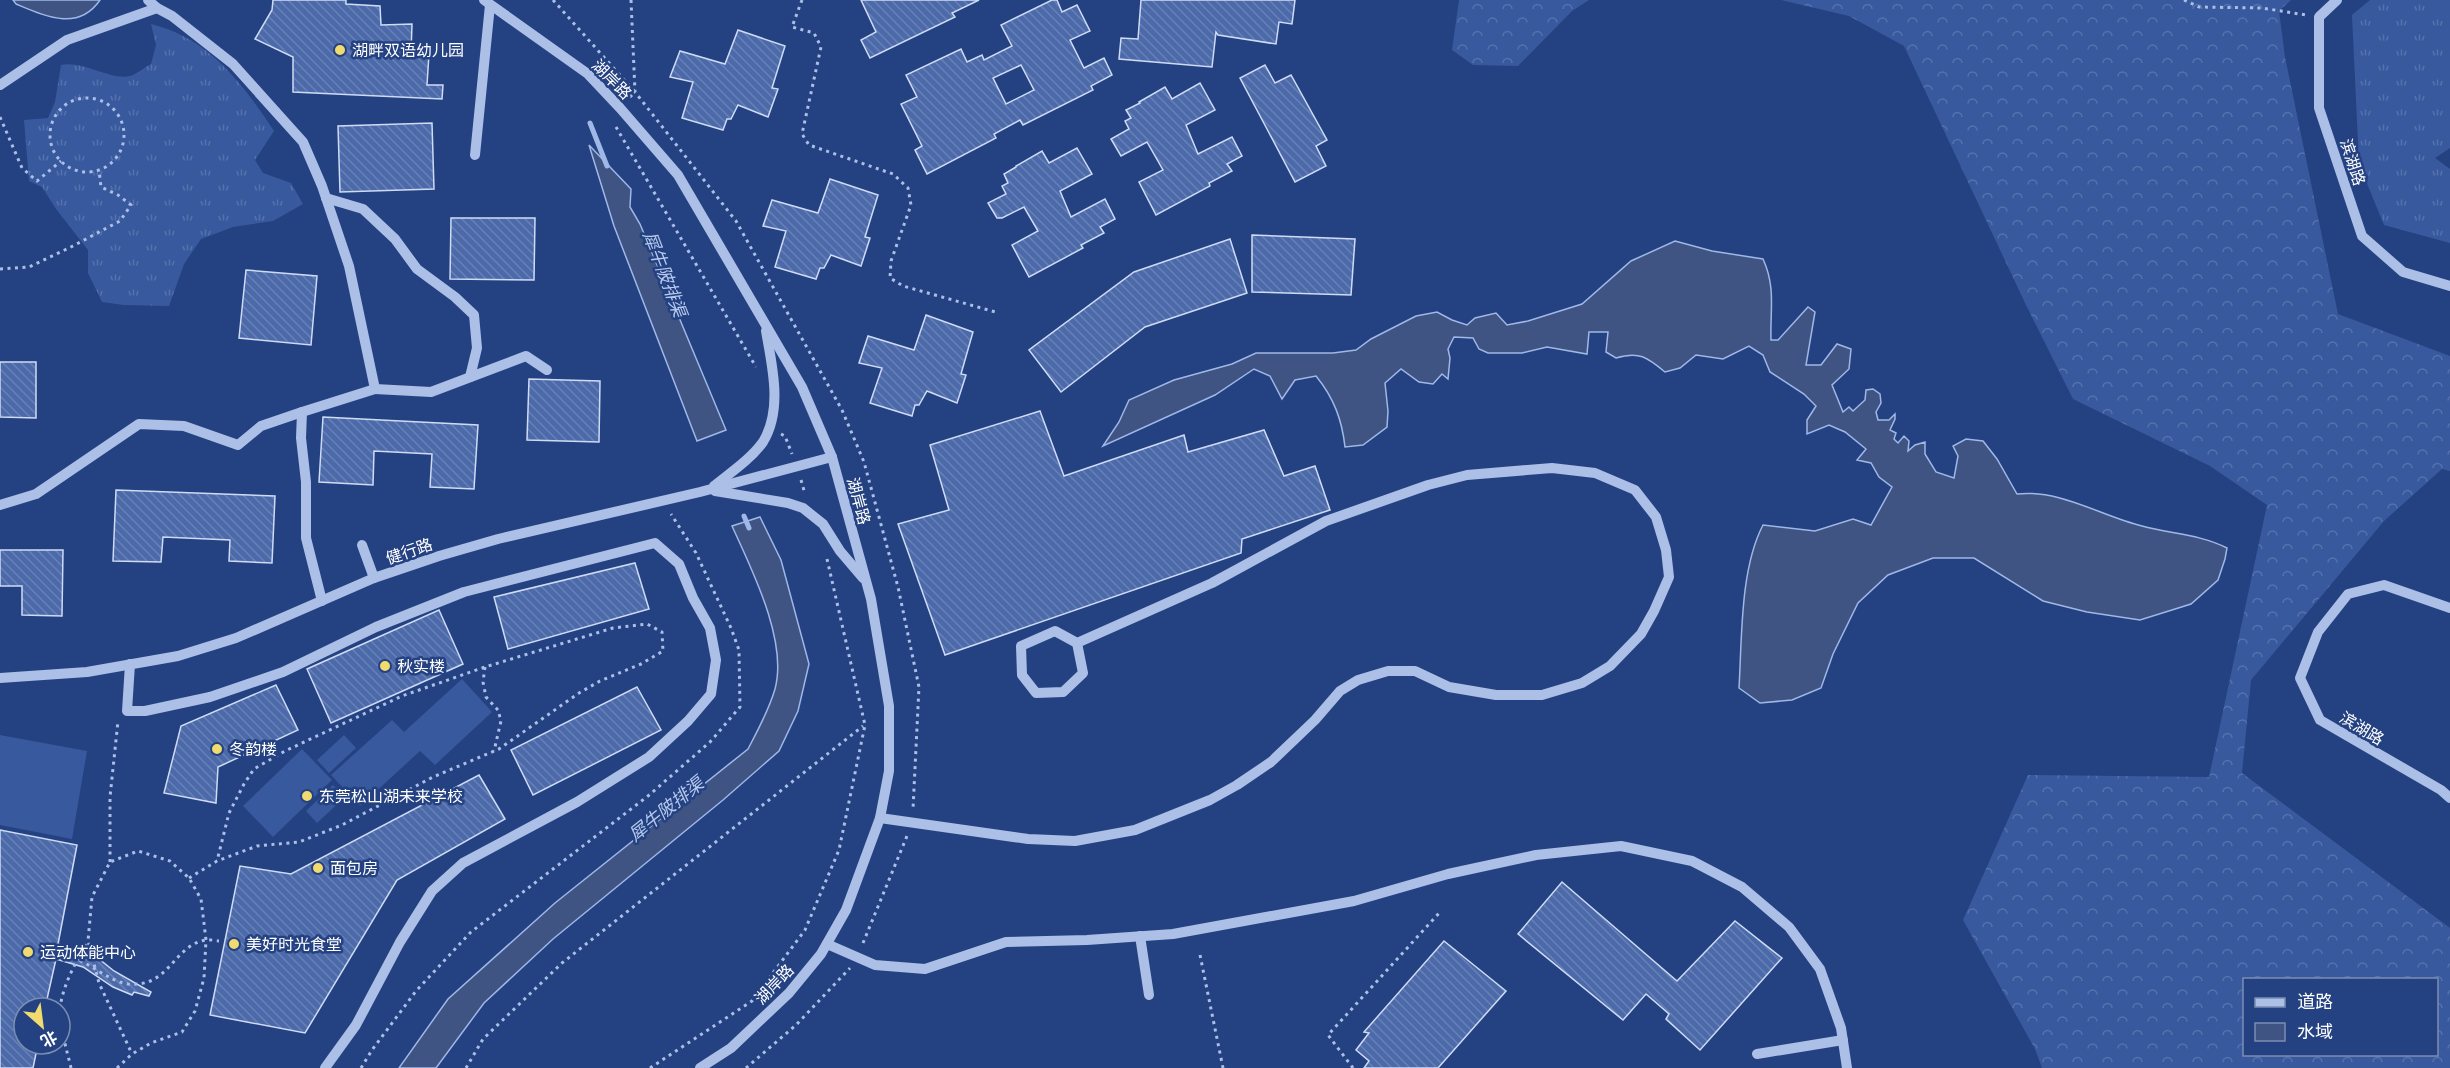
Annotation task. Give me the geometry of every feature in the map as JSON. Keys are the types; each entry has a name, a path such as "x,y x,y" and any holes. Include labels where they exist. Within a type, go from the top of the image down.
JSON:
{"street":[{"path":"148,0 233,64 303,142 326,198 349,266 375,388"},
{"path":"2319,17 2337,0"},
{"path":"475,155 487,2"},
{"name":"湖岸路","path":"487,2 588,74 678,175 802,387 832,457 866,581 889,706 889,771 880,818 846,910 821,954 789,993 731,1048 700,1068"},
{"path":"0,85 67,40 157,8"},
{"name":"滨湖路","path":"2319,17 2319,108 2362,236 2403,272 2450,286"},
{"path":"326,198 363,208 395,239 417,269 455,297 474,315 477,348 470,377"},
{"path":"709,490 743,462 763,441 774,411 773,377 765,325"},
{"path":"0,505 36,494 139,424 184,426 238,445 261,426 375,388 431,392 526,356 547,370"},
{"path":"302,412 301,438 306,482 306,538 322,601"},
{"name":"健行路","path":"0,678 87,672 178,656 236,638 374,578 498,539 709,490 832,457"},
{"path":"880,818 1028,839 1075,841 1135,830 1210,800 1237,785 1271,762 1315,720 1340,691 1358,680 1388,671 1415,671 1449,687 1496,695 1542,695 1582,682 1610,666 1641,634 1654,612 1669,577 1666,550 1656,517 1635,489 1595,473 1552,468 1467,474 1428,485 1326,521 1212,583 1077,643"},
{"path":"709,490 788,503 803,508 823,524 840,550 866,581"},
{"path":"130,664 127,711 145,711 210,697 283,672 376,627 464,592 655,543 679,564 693,598 710,628 716,660 711,694 688,721 649,757 577,802 463,863 432,891 400,942 356,1025 325,1068"},
{"path":"362,544 374,578"},
{"name":"滨湖路","path":"2450,608 2384,585 2348,594 2318,632 2300,678 2320,720 2441,790 2450,798"},
{"path":"1055,631 1077,643 1083,674 1063,692 1036,693 1022,675 1021,646 1055,631"},
{"path":"827,944 874,966 925,969 1006,942 1173,934 1354,901 1448,874 1536,855 1621,846 1692,861 1742,887 1789,927 1820,969 1841,1028 1847,1068"},
{"path":"1140,936 1149,996"},
{"path":"1757,1054 1843,1040"}],"path":[{"path":"553,0 635,92 620,108"},
{"path":"801,0 792,27 814,33 821,47 802,134 810,145 892,174 908,188 911,205 891,261 890,278 903,286 999,313"},
{"path":"2184,0 2199,7 2262,8 2319,17"},
{"path":"82,98 105,103 115,110 124,132 123,143 118,154 110,163 99,170 87,172 74,170 61,161 50,142 50,130 53,118 61,108 71,101 82,98"},
{"path":"0,117 22,168 37,181 61,161"},
{"path":"615,126 758,369"},
{"path":"0,269 29,267 120,221 131,205 118,195 101,187 99,170"},
{"path":"768,428 785,436 805,493 803,508"},
{"path":"650,1068 752,1001 805,930 839,850 865,725 825,548"},
{"path":"189,878 217,861 257,846 299,842 342,825 433,777 494,751 579,693 663,651 662,632 647,624 613,628 485,667 402,696 285,751 254,770 244,783 229,813 217,861"},
{"path":"485,667 483,682 486,697 498,710 501,721 494,751"},
{"path":"118,719 110,797 110,862 92,897 88,942 99,983 132,1054"},
{"path":"466,1068 483,1039 562,963 865,725"},
{"path":"110,862 138,851 170,861 189,878 201,899 206,940 204,978 195,1011 182,1032 151,1043 132,1054 117,1068"},
{"path":"1353,1068 1328,1035 1440,912"},
{"path":"66,955 78,958 105,975 128,984 160,977 186,948 206,940 219,941"},
{"path":"71,1068 64,1040 60,1003 78,958 88,942"},
{"path":"1200,955 1223,1068"}],"green space":[{"path":"1459,0 1589,0 1572,11 1518,66 1473,65 1452,50"},
{"path":"1781,0 2291,0 2279,11 2285,57 2338,314 2450,356 2450,471 2442,469 2384,521 2251,680 2242,773 2450,928 2450,1068 2042,1068 2035,1049 1963,920 2028,775 2209,777 2267,505 2210,466 2073,399 2026,305 1904,46 1849,16"},
{"path":"2370,0 2450,0 2450,148 2435,158 2450,169 2450,243 2384,225 2359,164 2352,15"},
{"path":"151,24 172,31 207,51 236,80 274,131 255,160 263,173 291,183 303,204 273,221 233,227 201,239 184,264 169,306 102,302 88,273 88,250 42,187 29,181 24,120 48,118 55,102 61,65 79,65 122,77 133,75 151,64 156,45"},
{"path":"462,679 492,712 435,765 420,751 360,806 331,775 392,720 404,732"},
{"path":"0,735 87,751 72,839 0,825"},
{"path":"344,735 356,748 329,773 317,760"},
{"path":"302,749 332,780 273,837 243,806"},
{"path":"333,785 345,797 317,823 306,811"}],"water":[{"path":"13,0 100,0 82,16 61,18 27,9"},
{"path":"589,145 631,189 630,207 640,224 726,430 697,441 614,226"},
{"path":"1675,241 1712,251 1763,259 1771,289 1771,340 1778,340 1808,307 1815,312 1806,365 1821,365 1837,344 1851,349 1849,369 1832,385 1843,412 1849,407 1853,411 1865,400 1866,390 1873,389 1880,394 1881,403 1876,412 1878,420 1889,420 1895,414 1890,430 1896,433 1894,439 1898,443 1904,436 1909,441 1908,451 1915,445 1925,442 1925,454 1936,472 1954,478 1958,456 1953,446 1966,439 1983,441 1997,459 2017,494 2049,495 2065,499 2127,522 2195,537 2227,548 2218,580 2191,604 2140,620 2087,612 2043,601 1974,558 1933,558 1888,575 1858,603 1833,654 1821,688 1792,700 1760,703 1739,688 1746,583 1755,543 1763,525 1815,531 1853,519 1871,525 1892,487 1879,477 1871,463 1857,460 1866,449 1845,432 1829,425 1807,434 1807,420 1816,406 1804,394 1770,372 1763,355 1749,346 1723,359 1696,355 1680,368 1665,372 1653,362 1637,355 1616,358 1606,352 1608,332 1589,332 1587,354 1547,347 1522,353 1488,353 1479,349 1473,338 1454,337 1448,349 1450,358 1448,379 1442,374 1433,384 1419,382 1401,369 1385,383 1387,427 1363,445 1345,447 1336,410 1316,376 1295,380 1282,399 1270,376 1254,369 1215,395 1103,446 1119,422 1129,400 1174,380 1232,364 1256,353 1333,353 1356,350 1371,339 1416,316 1437,312 1467,325 1475,318 1496,313 1507,325 1528,321 1582,304 1631,261"},
{"path":"760,517 781,560 809,664 798,711 779,751 723,800 553,939 484,1003 436,1068 399,1068 448,999 555,903 748,749 775,689 778,670 777,649 758,584 732,526"}],"building":[{"path":"273,0 346,0 346,4 380,6 381,25 412,24 411,54 429,54 427,85 443,85 442,99 293,92 293,57 255,39 272,10"},
{"path":"861,0 979,0 952,13 955,17 870,58 861,40 876,32"},
{"path":"1052,0 1057,0 1062,12 1077,5 1090,31 1070,40 1084,68 1104,58 1112,75 1091,86 1093,90 1023,125 1020,120 994,134 996,138 927,174 915,150 922,146 901,104 917,97 906,75 961,49 967,62 982,55 984,60 1012,46 1001,25","holes":["1021,65 1034,90 1006,104 993,78"]},
{"path":"1141,0 1295,0 1292,24 1279,22 1276,44 1218,35 1216,32 1212,67 1119,59 1121,38 1138,39"},
{"path":"738,30 785,46 772,88 778,89 768,117 738,105 731,119 727,119 723,130 682,118 693,82 670,77 680,51 725,64"},
{"path":"1265,65 1275,83 1291,75 1327,140 1316,146 1326,166 1295,182 1240,78"},
{"path":"1200,83 1215,110 1186,125 1198,154 1232,137 1242,156 1227,164 1232,171 1209,183 1210,186 1156,215 1139,182 1163,170 1147,142 1121,156 1111,139 1129,129 1125,121 1131,118 1126,110 1165,87 1172,99"},
{"path":"432,123 434,189 340,192 338,126"},
{"path":"1077,148 1092,174 1060,191 1071,217 1105,199 1115,219 1100,227 1104,233 1081,245 1083,248 1029,277 1012,245 1038,231 1024,207 1002,218 997,218 988,203 1006,194 1002,186 1008,183 1004,174 1016,166 1042,151 1049,163"},
{"path":"830,179 878,195 865,237 870,238 861,266 831,255 824,268 820,268 816,279 775,267 786,231 763,226 772,200 818,213"},
{"path":"451,218 535,218 534,280 450,279"},
{"path":"1252,235 1355,239 1351,295 1252,292"},
{"path":"1230,239 1247,293 1145,327 1061,392 1029,350 1134,272"},
{"path":"246,270 317,276 311,345 239,338"},
{"path":"926,315 973,332 961,374 966,375 957,403 927,391 919,405 915,405 912,416 870,403 882,368 859,363 868,336 914,350"},
{"path":"0,362 36,362 36,418 0,417"},
{"path":"529,379 600,381 599,442 527,440"},
{"path":"1040,411 1064,476 1184,435 1188,452 1264,430 1284,476 1315,466 1330,510 1242,539 1241,553 945,655 898,524 949,510 930,445"},
{"path":"323,417 478,425 474,489 430,487 432,454 374,451 373,485 319,482"},
{"path":"116,490 275,496 272,563 229,561 230,540 163,537 161,562 113,561"},
{"path":"0,550 63,550 62,616 22,615 22,586 0,586"},
{"path":"635,563 649,609 508,649 494,597"},
{"name":"秋实楼","path":"439,610 463,664 331,723 307,669"},
{"name":"冬韵楼","path":"276,685 298,730 218,767 216,803 164,793 181,726"},
{"path":"637,687 661,730 533,795 511,750"},
{"path":"479,775 505,819 397,880 305,1033 210,1015 240,866 291,874"},
{"name":"运动体能中心","path":"0,830 77,845 58,944 94,955 114,971 151,992 149,996 134,992 132,995 113,987 83,967 56,959 48,996 12,996 12,1056 36,1056 33,1068 0,1068"},
{"path":"1562,882 1677,981 1735,921 1782,958 1700,1050 1666,1019 1669,1014 1646,994 1623,1020 1518,934"},
{"path":"1444,941 1506,991 1438,1068 1364,1068 1369,1061 1356,1050 1369,1033 1364,1032"}],"waterway":[{"name":"犀牛陂排渠","path":"590,123 607,166"},
{"name":"犀牛陂排渠","path":"744,516 749,528"}],"place":[{"name":"湖畔双语幼儿园","path":"340,50"},
{"name":"秋实楼","path":"385,666"},
{"name":"冬韵楼","path":"217,749"},
{"name":"东莞松山湖未来学校","path":"307,796"},
{"name":"面包房","path":"318,868"},
{"name":"美好时光食堂","path":"234,944"},
{"name":"运动体能中心","path":"28,952"}]}
